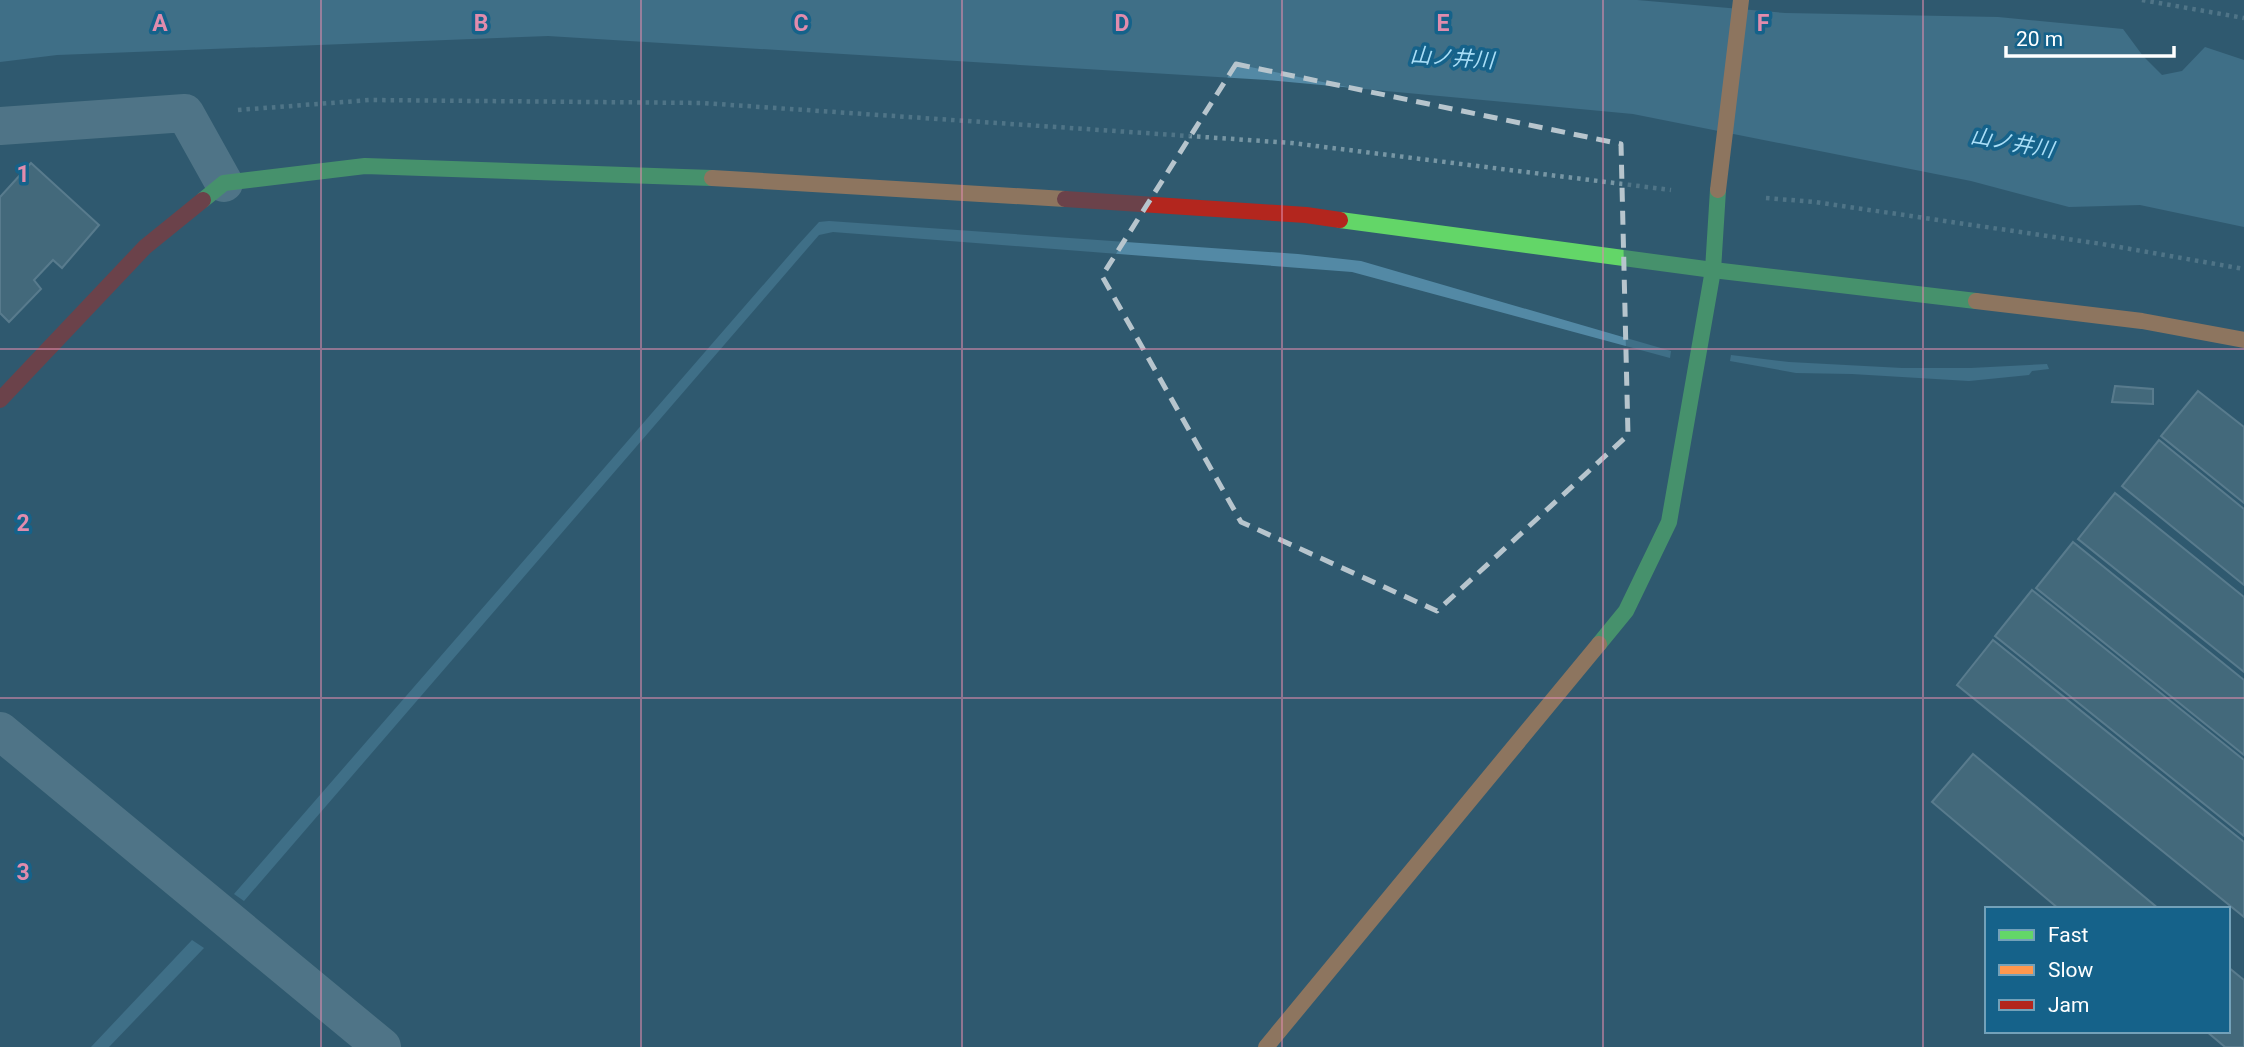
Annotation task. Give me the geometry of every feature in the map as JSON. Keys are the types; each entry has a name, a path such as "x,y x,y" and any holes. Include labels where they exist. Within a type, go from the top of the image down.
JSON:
{"street":[{"path":"1266,1047 1626,611 1669,522 1713,270 1719,164 1741,0"},
{"path":"0,126 185,113 224,183"},
{"path":"0,400 145,247 224,183 365,166 764,180 1306,215 1713,270 2142,321 2244,340"},
{"path":"0,731 382,1047"}],"path":[{"path":"2142,0 2244,18"},
{"path":"185,113 370,100 702,103 1292,143 1717,195 1815,202 2102,244 2244,269"}],"highlighted area":[{"path":"1236,64 1621,144 1628,435 1437,611 1241,522 1102,276"}],"water":[{"name":"山ノ井川","path":"0,0 1637,0 1785,13 1998,17 2123,29 2143,56 2162,75 2182,71 2205,47 2244,60 2244,227 2140,205 2069,207 1971,181 1633,114 1267,80 548,36 57,55 0,62"},
{"path":"819,222 1298,254 1361,261 1671,351 1670,358 1352,272 833,232 819,235 244,901 234,894 798,245"},
{"path":"1731,355 1789,362 1902,368 2047,364 2049,369 2032,371 2029,375 1969,381 1796,373 1730,361"},
{"path":"192,940 204,948 109,1047 91,1047"}],"building":[{"path":"31,163 99,225 62,268 53,260 34,280 41,289 9,322 0,313 0,197"},
{"path":"2115,386 2153,389 2153,404 2112,402"},
{"path":"2198,391 2244,427 2244,503 2161,436"},
{"path":"2159,440 2244,509 2244,585 2122,486"},
{"path":"2115,493 2244,597 2244,672 2078,539"},
{"path":"2073,542 2244,680 2244,755 2036,588"},
{"path":"2032,590 2244,760 2244,836 1995,636"},
{"path":"1993,640 2244,842 2244,917 1957,685"},
{"path":"1973,754 2157,907 2057,907 1932,802"},
{"path":"2230,969 2244,980 2244,1047 2225,1047 2208,1033 2230,1033"}],"traffic: fast":[{"path":"203,200 224,183 365,166 712,178"},
{"path":"1599,644 1626,611 1669,522 1713,270 1718,190"},
{"path":"1340,220 1713,270 1976,301"}],"traffic: slow":[{"path":"1718,190 1741,0"},
{"path":"712,178 1065,199"},
{"path":"1976,301 2142,321 2244,340"},
{"path":"1266,1047 1599,644"}],"traffic: jam":[{"path":"1065,199 1306,215 1340,220"},
{"path":"0,400 145,247 203,200"}]}
